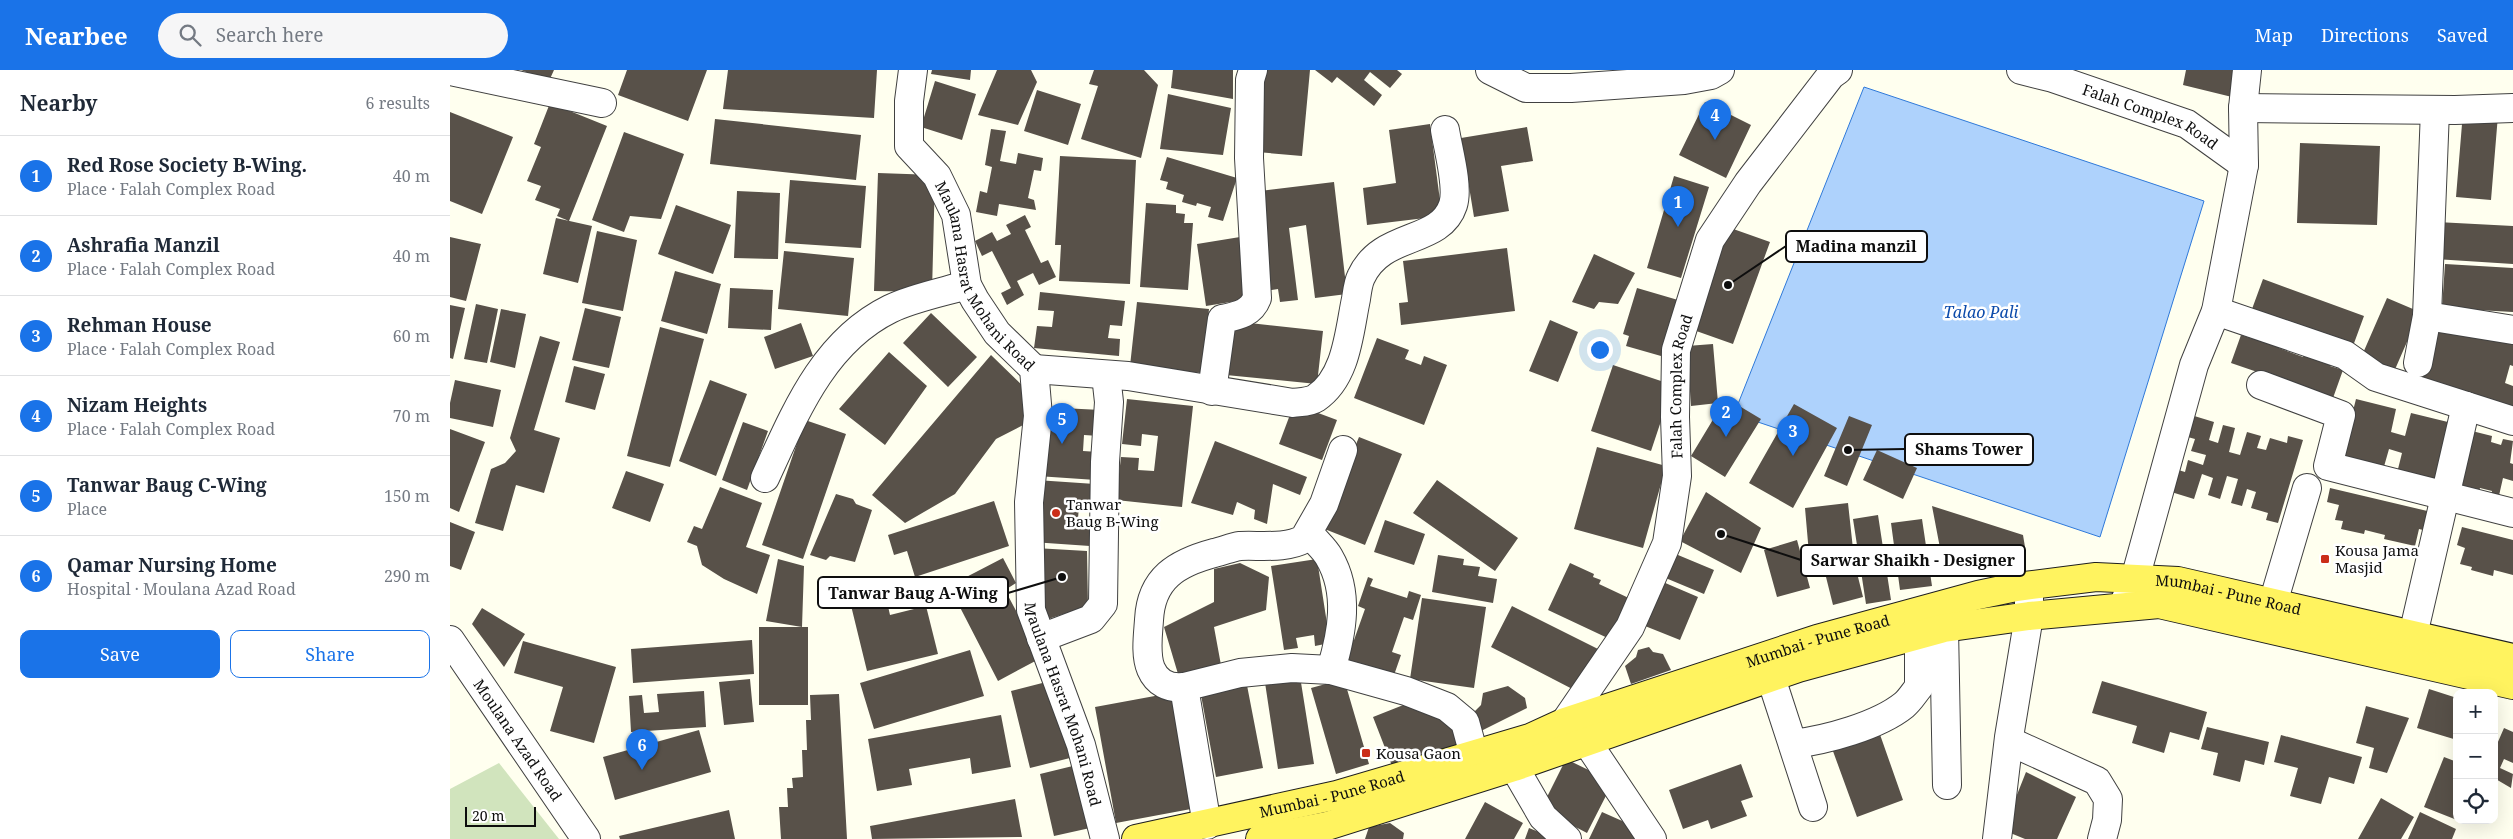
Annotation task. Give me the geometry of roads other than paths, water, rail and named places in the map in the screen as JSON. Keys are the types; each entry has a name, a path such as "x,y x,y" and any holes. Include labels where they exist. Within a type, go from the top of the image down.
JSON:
{"main road":[{"name":"Mumbai - Pune Road","path":"1136,839 1207,825 1337,795 1530,738 1565,722 1817,639 1978,595 2096,577 2178,581 2513,658"},
{"name":"Mumbai - Pune Road","path":"1260,839 1338,831 1514,767 1771,678 1932,631 2029,616 2159,604 2513,685"}],"street":[{"name":"Maulana Hasrat Mohani Road","path":"912,70 909,101 909,146 937,176 956,215 967,285 997,333 1034,369 1038,416 1029,502 1031,610 1082,745 1105,839"},
{"path":"1212,391 1222,319 1241,315 1254,305 1257,298 1249,158 1250,80 1253,70"},
{"path":"1490,70 1526,88 1684,80 1710,75 1720,70"},
{"name":"Falah Complex Road","path":"1565,722 1630,628 1667,543 1677,476 1675,417 1676,350 1710,240 1748,183 1831,74 1838,70"},
{"name":"Falah Complex Road","path":"2022,70 2053,78 2187,124 2244,165"},
{"path":"2122,606 2135,579 2194,365 2216,312 2244,165 2243,108 2247,70"},
{"path":"450,71 602,103"},
{"path":"2243,108 2435,110 2513,108"},
{"path":"2418,362 2427,316 2435,110"},
{"path":"1034,369 1128,376 1294,403 1314,399 1330,383 1347,350 1360,278 1370,261 1383,249 1436,226 1448,215 1453,204 1454,186 1446,130"},
{"path":"765,478 791,422 821,368 851,334 891,308 967,285"},
{"path":"2216,312 2345,355 2376,377 2513,421"},
{"path":"2427,316 2513,330"},
{"path":"1042,638 1091,619 1103,604 1105,462 1110,402 1106,375"},
{"path":"2260,385 2341,415 2328,466 2513,513"},
{"path":"2413,635 2466,406"},
{"path":"1343,450 1324,504 1309,533 1298,542 1238,546 1200,557 1175,568 1160,582 1149,604 1147,640 1149,665 1154,676 1161,683 1175,688 1249,672 1292,668 1332,670 1406,691 1447,707 1465,722 1474,755"},
{"path":"2273,603 2307,488"},
{"path":"1309,533 1328,556 1340,583 1341,637 1332,670"},
{"path":"1997,839 2009,741 2029,616 2029,586"},
{"path":"1793,744 1838,735 1871,723 1904,705 1919,687 1932,631"},
{"path":"1932,631 1947,785"},
{"name":"Moulana Azad Road","path":"450,640 586,839"},
{"path":"1771,678 1813,807"},
{"path":"1184,687 1207,825"},
{"path":"2009,741 2098,781 2108,798 2107,820 2102,839"},
{"path":"1587,742 1652,839"},
{"path":"1514,767 1542,817 1567,839"}],"water":[{"name":"Talao Pali","path":"1864,87 2204,201 2100,537 1734,414"}],"place":[{"name":"Nizam Heights","path":"1715,140"},
{"name":"Red Rose Society B-Wing.","path":"1678,227"},
{"name":"Madina manzil","path":"1728,285"},
{"name":"Ashrafia Manzil","path":"1726,437"},
{"name":"Tanwar Baug C-Wing","path":"1062,444"},
{"name":"Shams Tower","path":"1848,450"},
{"name":"Rehman House","path":"1793,456"},
{"name":"Tanwar Baug B-Wing","path":"1056,513"},
{"name":"Sarwar Shaikh - Designer","path":"1721,534"},
{"name":"Kousa Jama Masjid","path":"2325,559"},
{"name":"Tanwar Baug A-Wing","path":"1062,577"},
{"name":"Kousa Gaon","path":"1366,753"},
{"name":"Qamar Nursing Home","path":"642,770"}]}
